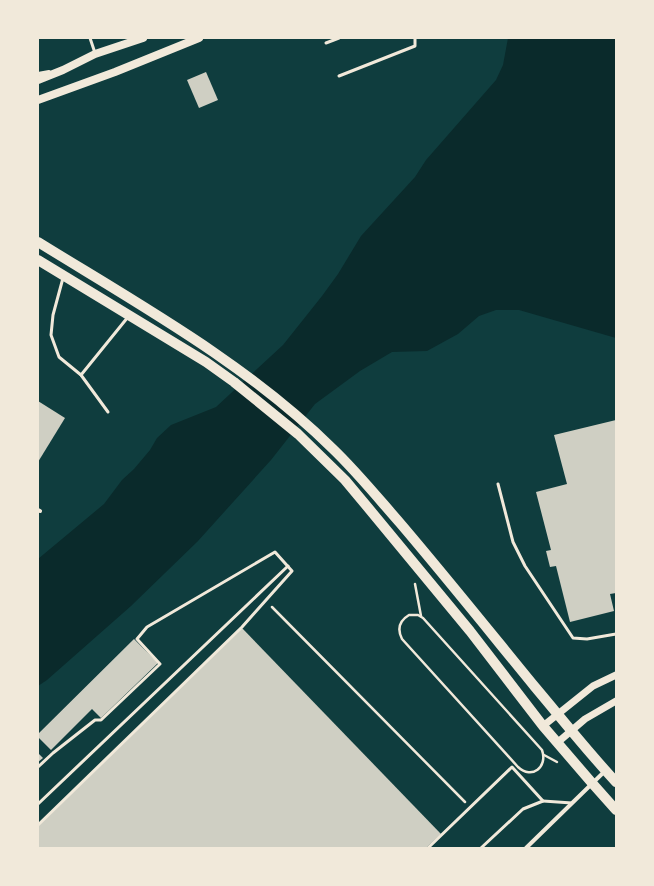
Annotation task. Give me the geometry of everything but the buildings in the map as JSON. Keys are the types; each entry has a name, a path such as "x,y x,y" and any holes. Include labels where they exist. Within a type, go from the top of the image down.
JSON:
{"main road":[{"path":"38,80 63,70 95,54 142,38"},
{"path":"38,100 116,72 199,38"},
{"path":"38,242 219,354 307,424 334,449 433,562 571,731 616,782"},
{"path":"38,260 211,366 298,434 345,480 456,614 543,726 616,810"}],"street":[{"path":"38,74 63,70"},
{"path":"543,726 593,686 616,675"},
{"path":"557,743 585,719 616,701"},
{"path":"526,848 605,771"}],"lane":[{"path":"90,38 95,54"},
{"path":"326,43 339,38"},
{"path":"339,76 415,46 416,38"},
{"path":"64,276 53,315 51,335 59,357 82,375 108,412"},
{"path":"82,375 129,316"},
{"path":"498,484 513,542 522,560 573,638 587,639 616,634"},
{"path":"38,767 53,752 95,720 101,720 160,664 137,639 147,627 275,552 292,571 242,628 38,825"},
{"path":"38,804 288,566"},
{"path":"428,848 512,767 543,801"},
{"path":"481,848 523,809 543,801 572,802"}],"path":[{"path":"266,601 470,807"},
{"path":"409,615 418,615 426,621 542,750 544,759 539,768 530,772 521,770 402,639 399,630 400,625 405,618 409,615"}],"water":[{"path":"508,38 616,38 616,338 519,310 496,310 479,316 458,334 427,351 392,352 360,371 315,404 271,460 198,541 131,606 47,680 38,686 38,559 104,504 122,480 134,469 150,450 157,438 171,425 216,407 283,345 338,274 361,236 415,177 426,160 496,80 503,65"}]}
